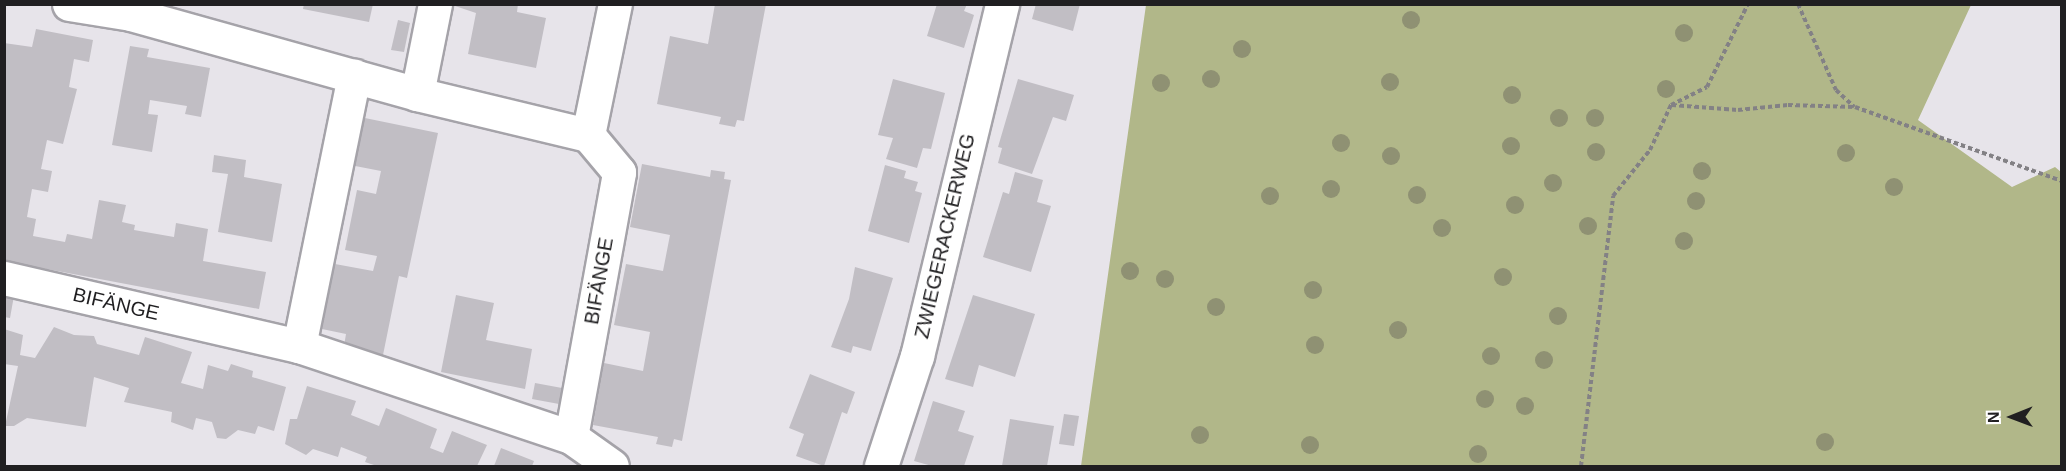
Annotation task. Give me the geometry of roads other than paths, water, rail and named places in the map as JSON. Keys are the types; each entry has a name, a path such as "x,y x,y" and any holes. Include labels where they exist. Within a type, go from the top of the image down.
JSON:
{"street":[{"path":"69,4 132,9 417,94 588,135 615,4"},
{"path":"417,94 435,4"},
{"name":"ZWIEGERACKERWEG","path":"881,466 917,356 1002,4"},
{"path":"298,346 354,76"},
{"name":"BIFÄNGE","path":"571,437 619,172 588,135"},
{"name":"BIFÄNGE","path":"4,278 298,346 571,437 612,466"}]}
